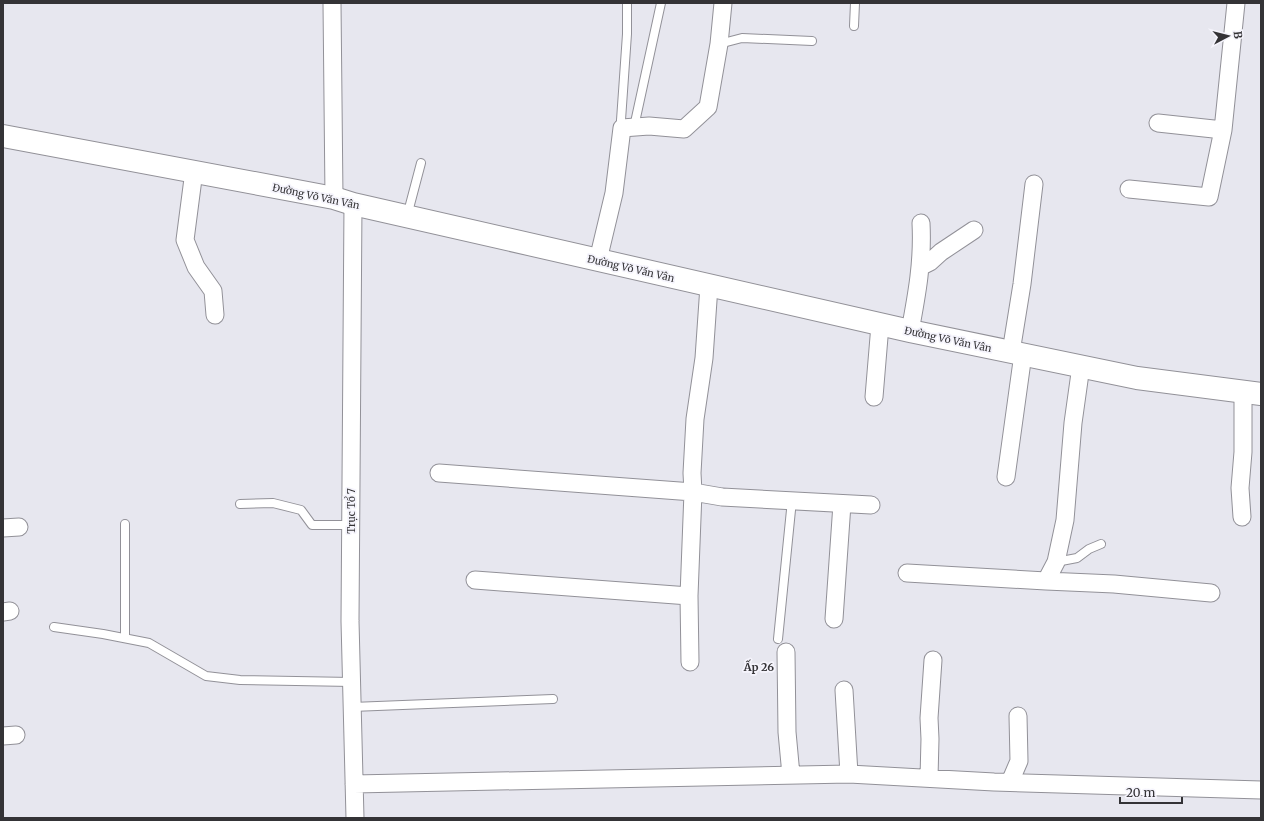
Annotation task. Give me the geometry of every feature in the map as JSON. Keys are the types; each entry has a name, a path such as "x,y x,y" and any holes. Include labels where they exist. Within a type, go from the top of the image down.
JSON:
{"street":[{"name":"Trục Tổ 7","path":"332,3 344,201 351,525 350,621 355,818"},
{"path":"598,260 628,127 649,126 684,129 708,107 719,44 723,3"},
{"path":"1129,189 1209,197 1223,130 1236,3"},
{"path":"1158,123 1223,130"},
{"name":"Đường Võ Văn Vân","path":"3,136 194,171 344,201 880,325 1136,378 1252,393"},
{"path":"194,171 184,240 196,267 213,290 215,316"},
{"path":"1006,477 1022,284 1034,184"},
{"path":"910,331 920,267 922,245 921,223"},
{"path":"920,267 930,262 941,252 974,230"},
{"path":"690,662 689,596 693,492 692,473 695,419 704,358 708,286"},
{"path":"874,397 880,325"},
{"path":"1046,581 1056,562 1065,520 1081,366"},
{"path":"1242,517 1240,488 1243,452 1252,393"},
{"path":"439,472 693,492 722,497 871,505"},
{"path":"834,619 842,504"},
{"path":"907,573 1121,585 1211,592"},
{"path":"475,580 689,596"},
{"path":"782,645 791,775"},
{"path":"929,778 929,718 933,660"},
{"path":"844,690 849,774"},
{"path":"1010,782 1019,761 1018,716"},
{"path":"354,784 849,774 1010,782 1261,790"}],"lane":[{"path":"627,3 627,34 621,120 628,127"},
{"path":"628,127 661,3"},
{"path":"854,26 855,3"},
{"path":"719,44 742,38 812,41"},
{"path":"407,216 421,163"},
{"path":"782,645 792,500"},
{"path":"240,504 273,503 301,510 312,525 351,525"},
{"path":"125,524 125,638"},
{"path":"1056,562 1076,558 1089,549 1101,544"},
{"path":"54,627 150,643 206,676 240,680 352,682"},
{"path":"352,707 553,699"}],"district":[{"name":"Ấp 26","path":"759,667"}]}
